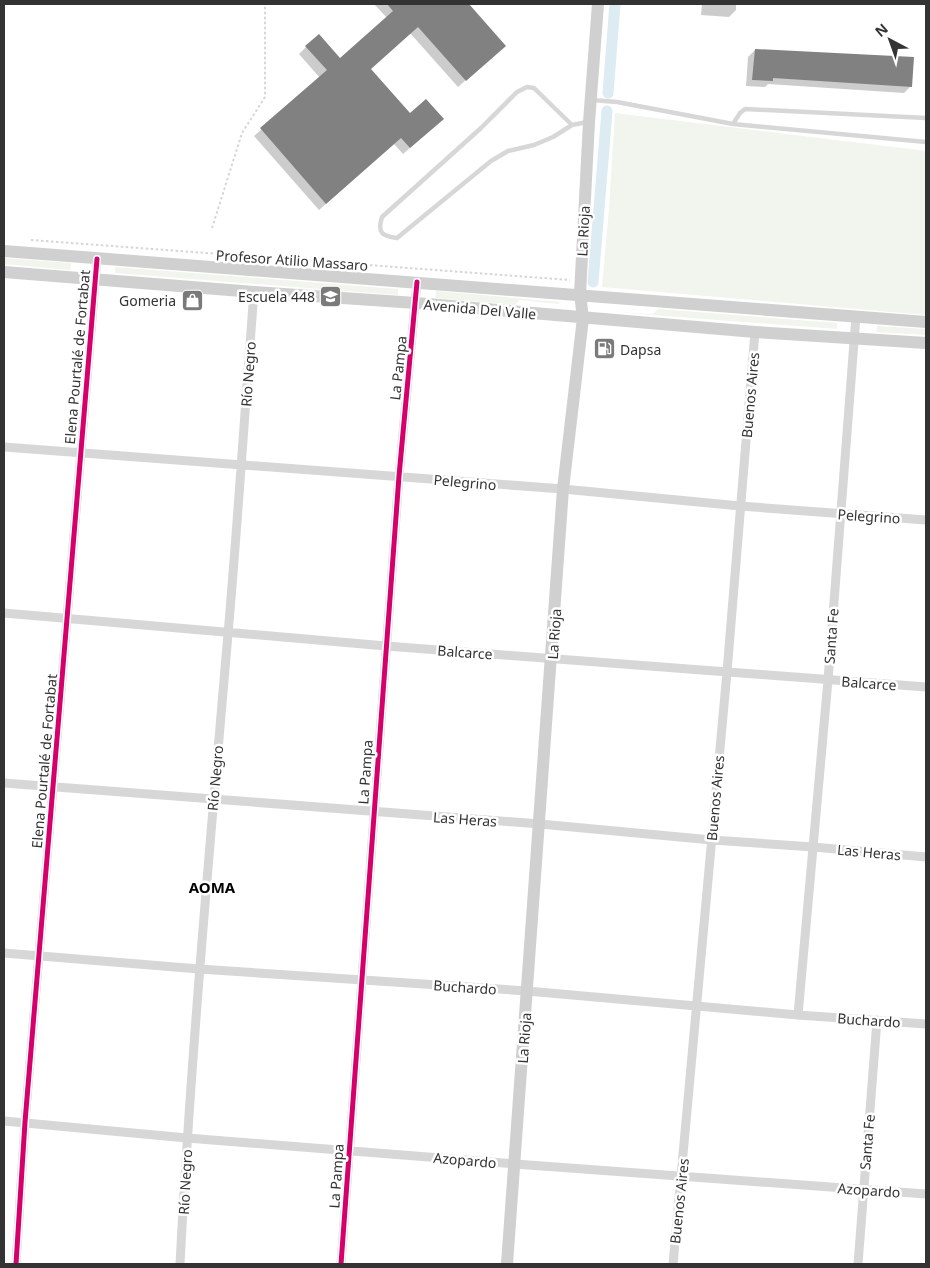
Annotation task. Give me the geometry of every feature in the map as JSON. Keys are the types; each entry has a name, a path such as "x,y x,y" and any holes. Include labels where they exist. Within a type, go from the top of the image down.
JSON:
{"main road":[{"name":"La Rioja","path":"507,1264 563,489 583,318 580,288 589,122 598,4"},
{"name":"Avenida Del Valle","path":"4,251 418,282 580,288 926,322"},
{"name":"Avenida Del Valle","path":"4,272 416,303 755,332 926,343"}],"street":[{"name":"Elena Pourtalé de Fortabat","path":"16,1264 25,1122 97,259"},
{"name":"La Pampa","path":"341,1264 399,476 418,282"},
{"name":"Río Negro","path":"180,1264 199,969 228,632 254,292"},
{"name":"Santa Fe","path":"798,1015 828,680 856,316"},
{"name":"Buenos Aires","path":"673,1264 727,672 755,332"},
{"name":"Pelegrino","path":"4,447 241,466 399,476 740,506 926,520"},
{"name":"Balcarce","path":"4,613 386,646 926,687"},
{"name":"Las Heras","path":"4,783 374,813 540,824 926,857"},
{"name":"Buchardo","path":"4,953 199,969 527,991 798,1015 926,1024"},
{"name":"Santa Fe","path":"858,1264 877,1020"},
{"name":"Azopardo","path":"4,1121 187,1138 514,1164 926,1194"}],"lane":[{"path":"572,125 534,88 527,87 522,89 382,217 379,226 381,231 387,236 397,238 491,161 508,151 547,140 572,125 589,122"},
{"path":"591,100 616,102 733,124 926,142"},
{"path":"733,124 745,109 926,118"}],"path":[{"path":"212,228 242,133 265,97 265,4"}],"shaded area":[{"path":"615,113 926,151 926,315 602,287"},
{"path":"4,258 71,263 70,270 4,264"},
{"path":"115,267 398,289 398,295 115,273"},
{"path":"436,291 560,302 559,304 520,300 515,305 435,298"},
{"path":"658,309 837,323 837,329 614,312 653,314"},
{"path":"877,326 926,329 926,335 876,332"}],"building":[{"path":"387,4 469,4 506,46 466,81 418,27 371,69 410,113 426,99 444,119 410,148 401,138 326,204 260,128 327,70 305,46 319,34 340,58 393,11"},
{"path":"755,49 914,57 912,87 773,78 773,81 752,80"}],"waterway":[{"path":"608,93 615,4"},
{"path":"593,282 607,111"}],"cycle path":[{"path":"16,1264 25,1122 97,259"},
{"path":"341,1264 399,476 417,282"}],"place":[{"name":"Escuela 448","path":"331,296"},
{"name":"Gomeria","path":"192,300"},
{"name":"Dapsa","path":"604,349"}],"district":[{"name":"AOMA","path":"212,887"}]}
